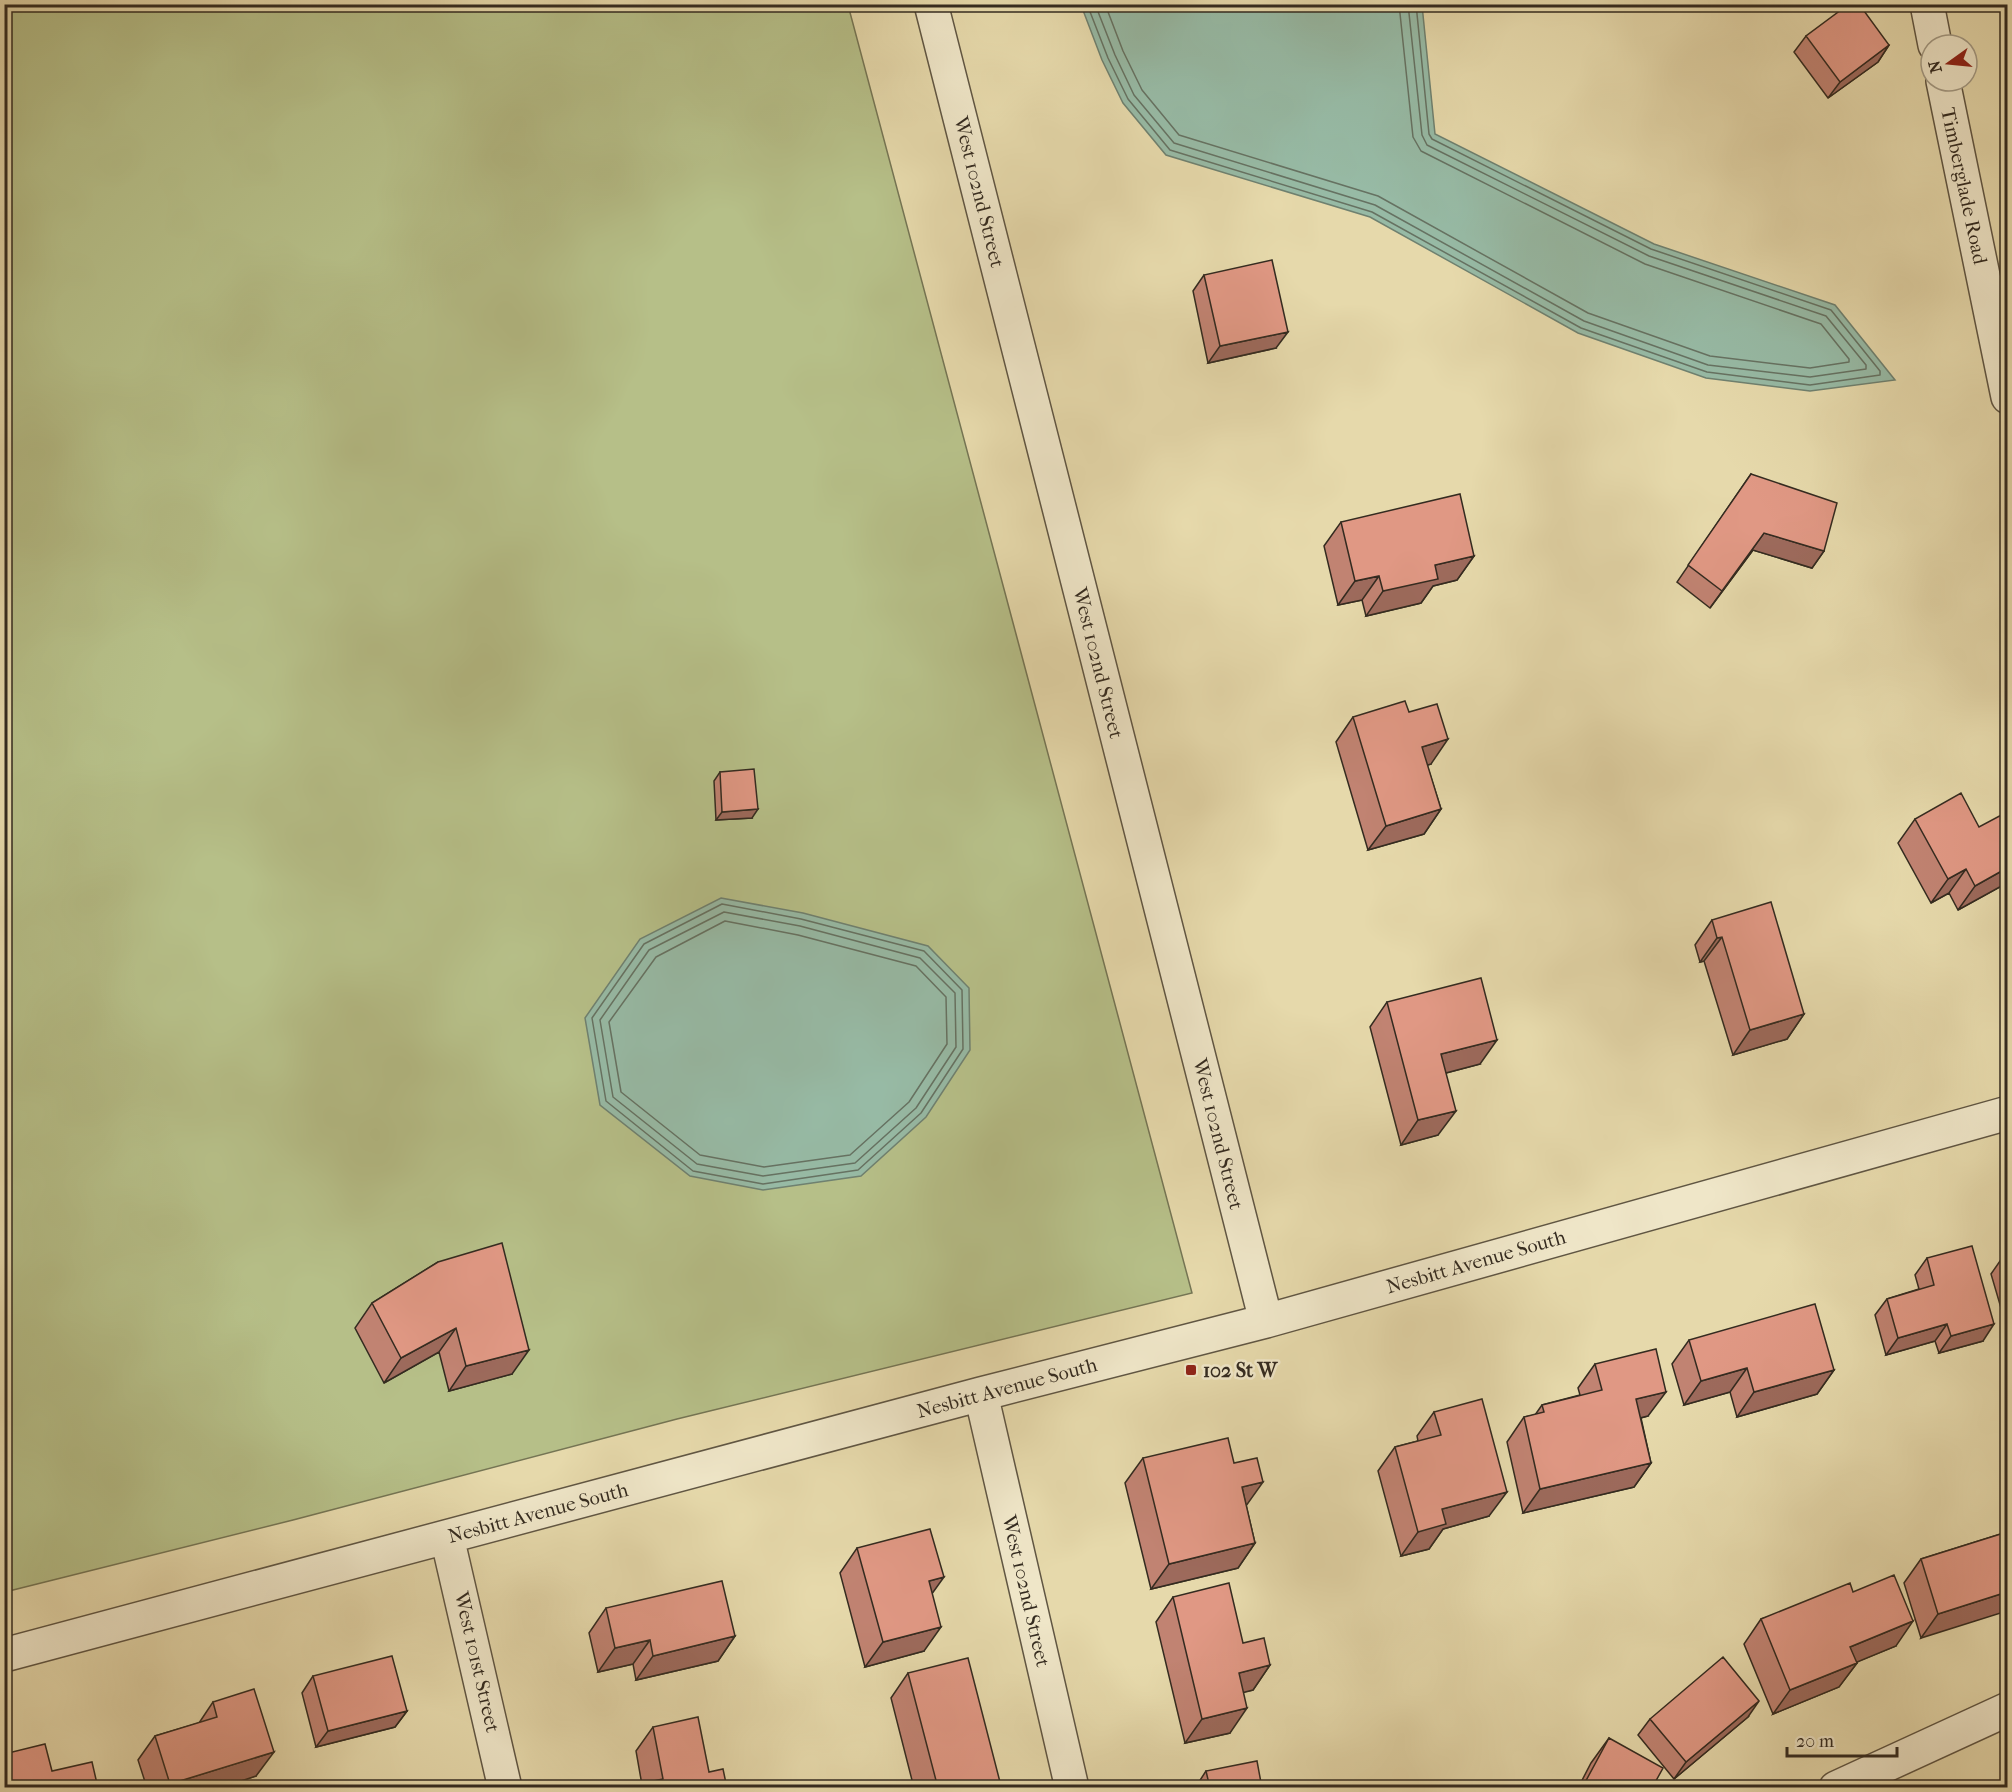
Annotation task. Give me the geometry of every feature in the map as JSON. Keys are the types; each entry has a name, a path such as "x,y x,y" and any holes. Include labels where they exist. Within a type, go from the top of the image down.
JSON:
{"street":[{"name":"West 102nd Street","path":"932,4 1266,1321"},
{"path":"1927,4 1933,33"},
{"name":"Timberglade Road","path":"1944,93 2007,397"},
{"name":"Nesbitt Avenue South","path":"4,1655 981,1394 1266,1321 2007,1113"},
{"name":"West 102nd Street","path":"981,1394 1072,1788"},
{"name":"West 101st Street","path":"447,1537 505,1788"},
{"path":"1836,1788 2007,1709"}],"green space":[{"path":"4,5 848,5 1192,1293 677,1419 293,1520 5,1592"}],"water":[{"path":"1081,5 1422,5 1435,134 1654,244 1835,305 1895,380 1810,391 1706,378 1578,333 1370,217 1166,155 1123,103 1102,60"},
{"path":"721,898 803,913 928,946 969,988 970,1050 926,1117 861,1176 763,1190 690,1176 600,1105 585,1018 640,939"}],"building":[{"path":"1849,4 1859,4 1889,45 1840,82 1806,36"},
{"path":"1272,260 1288,332 1220,346 1204,275"},
{"path":"1751,474 1837,503 1824,551 1764,533 1722,591 1688,565"},
{"path":"1460,494 1474,556 1435,565 1438,579 1383,591 1379,576 1355,581 1341,522"},
{"path":"1405,701 1409,712 1437,704 1448,739 1422,747 1441,809 1386,826 1353,717"},
{"path":"754,769 758,809 722,812 720,772"},
{"path":"1961,793 1979,827 2007,812 2007,868 1975,886 1966,869 1948,879 1915,819"},
{"path":"1771,902 1804,1014 1750,1030 1722,937 1717,938 1712,920"},
{"path":"1481,978 1497,1040 1441,1054 1456,1111 1418,1120 1387,1002"},
{"path":"502,1243 529,1350 466,1366 456,1328 401,1358 372,1303 438,1262"},
{"path":"1972,1246 1994,1324 1951,1336 1947,1324 1898,1338 1887,1299 1934,1285 1927,1258"},
{"path":"1815,1304 1834,1370 1754,1392 1747,1368 1701,1381 1689,1340"},
{"path":"1656,1349 1666,1392 1636,1399 1651,1463 1540,1489 1524,1417 1544,1412 1542,1405 1602,1390 1595,1364"},
{"path":"1482,1399 1507,1492 1442,1509 1446,1524 1418,1532 1395,1447 1441,1435 1434,1412"},
{"path":"1228,1438 1234,1463 1257,1458 1263,1482 1242,1487 1255,1543 1169,1564 1143,1458"},
{"path":"930,1529 944,1577 929,1581 941,1627 883,1642 857,1548"},
{"path":"2007,1532 2007,1592 1938,1614 1921,1559"},
{"path":"1894,1575 1913,1621 1850,1647 1857,1663 1790,1690 1761,1619 1850,1583 1853,1592"},
{"path":"722,1581 735,1636 653,1656 650,1640 615,1648 606,1608"},
{"path":"1229,1583 1243,1643 1264,1638 1270,1665 1239,1673 1247,1708 1202,1719 1173,1597"},
{"path":"392,1656 407,1711 328,1731 313,1676"},
{"path":"1723,1657 1759,1701 1686,1762 1650,1719"},
{"path":"968,1658 1000,1782 979,1788 938,1788 908,1673"},
{"path":"254,1689 274,1752 170,1784 155,1736 217,1717 213,1702"},
{"path":"698,1717 709,1772 723,1769 727,1788 644,1788 643,1783 663,1779 653,1727"},
{"path":"1609,1738 1663,1768 1652,1788 1582,1788"},
{"path":"45,1744 52,1771 92,1762 98,1788 4,1788 4,1754"},
{"path":"1257,1761 1262,1788 1210,1788 1206,1771"}],"place":[{"name":"102 St W","path":"1191,1370"}]}
